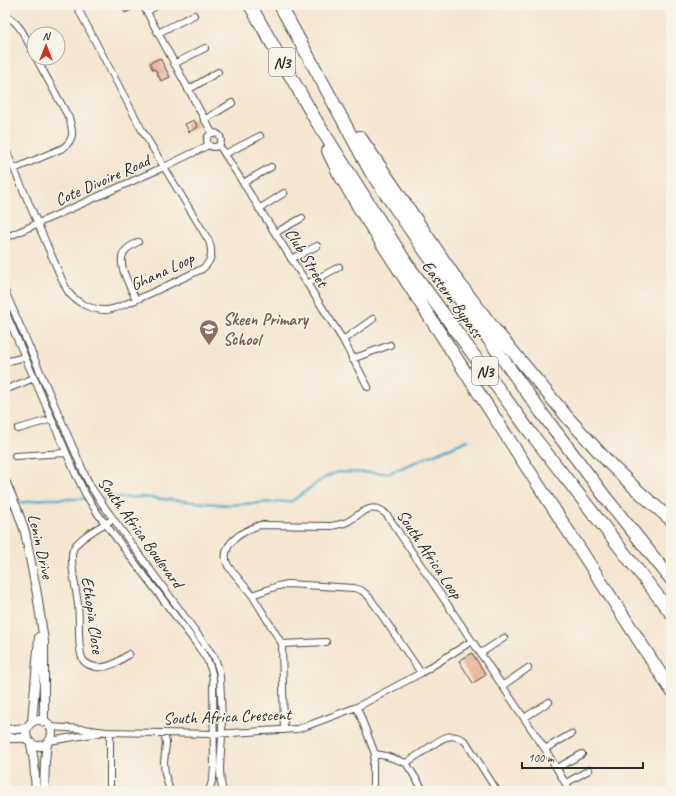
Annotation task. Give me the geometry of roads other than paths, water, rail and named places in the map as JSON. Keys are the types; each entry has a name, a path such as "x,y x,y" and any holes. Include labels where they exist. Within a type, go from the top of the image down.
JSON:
{"highway":[{"name":"Eastern Bypass","path":"250,5 315,119 407,264 530,432 671,613"},
{"name":"Eastern Bypass","path":"280,5 370,171 425,251 551,424 606,498 671,579"},
{"path":"323,83 442,259 495,330 568,418 611,465 671,520"},
{"path":"315,119 332,160 361,212 671,690"}],"street":[{"name":"Ghana Loop","path":"5,148 63,282 68,292 80,302 93,308 106,310 112,309 136,300 202,269 209,263 212,252 209,241 142,130 76,5"},
{"path":"143,5 204,120 212,133 216,133 221,139 219,145 213,147 207,142 207,137 212,133"},
{"path":"147,12 157,5"},
{"path":"5,16 12,19 17,24 26,40"},
{"path":"158,33 194,16"},
{"path":"174,64 205,48"},
{"path":"14,169 63,148 67,145 71,138 72,128 68,118 40,66"},
{"path":"188,90 218,72"},
{"path":"204,120 232,103"},
{"path":"225,154 260,136"},
{"name":"Cote Divoire Road","path":"5,238 164,167 209,145"},
{"name":"Club Street","path":"219,145 343,340 368,387"},
{"path":"243,183 272,167"},
{"path":"259,209 284,193"},
{"path":"275,233 302,218"},
{"path":"136,300 121,263 124,252 138,242"},
{"path":"291,259 317,246"},
{"path":"307,284 339,267"},
{"name":"South Africa Boulevard","path":"5,291 84,475 112,518 215,658 220,677 222,733 220,777 223,791"},
{"name":"South Africa Boulevard","path":"5,311 8,324 25,357 66,453 80,483 98,514 210,664 213,679 214,767 213,778 208,791"},
{"path":"343,340 373,319"},
{"path":"352,359 390,345"},
{"path":"5,362 25,357"},
{"path":"7,389 34,378"},
{"path":"18,429 52,419"},
{"path":"15,456 66,453"},
{"name":"Lenin Drive","path":"6,483 17,509 27,542 41,620"},
{"name":"South Africa Loop","path":"282,644 252,595 228,566 225,556 226,549 230,543 241,534 260,525 331,526 347,522 367,509 378,508 383,510 545,749 570,791"},
{"name":"Ethopia Close","path":"112,518 79,541 73,550 72,564 78,607 80,650 86,664 95,667 113,665 129,654"},
{"path":"252,595 288,584 347,587 361,590 370,598 421,673"},
{"path":"41,620 44,648 47,724 52,734 48,742 45,761 44,791"},
{"path":"36,791 34,762 26,735 29,725 41,620"},
{"path":"481,653 504,638"},
{"name":"South Africa Crescent","path":"47,724 108,732 213,734 284,730 304,727 357,707 421,673 472,641"},
{"path":"284,730 282,644 326,642"},
{"path":"502,686 528,668"},
{"path":"524,718 548,702"},
{"path":"357,707 375,754 373,764 373,791"},
{"path":"5,730 29,725 36,721 47,724"},
{"path":"108,732 110,791"},
{"name":"South Africa Crescent","path":"48,742 108,732"},
{"path":"164,733 166,743 164,763 165,774 170,791"},
{"path":"545,749 571,734"},
{"path":"406,763 442,738 451,736 461,738 466,742 497,791"},
{"path":"5,738 29,741 39,746 43,746 48,742"},
{"path":"375,754 406,763 424,791"},
{"path":"557,768 582,754"},
{"path":"566,783 589,770"}],"waterway":[{"path":"5,505 46,499 141,497 228,505 292,501 324,478 337,472 389,473 468,440"}],"place":[{"name":"Skeen Primary School","path":"209,346"}]}
